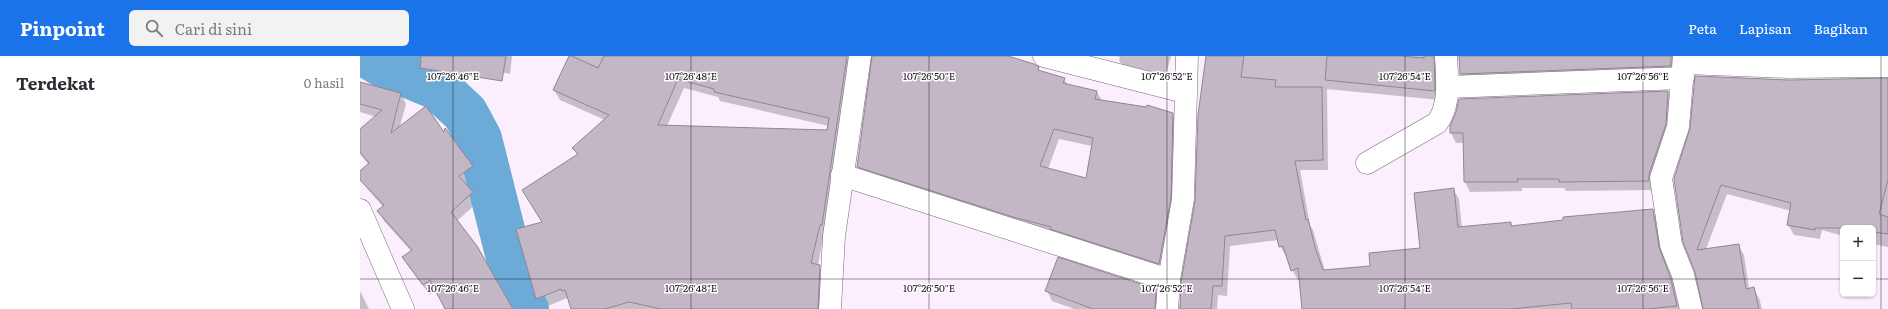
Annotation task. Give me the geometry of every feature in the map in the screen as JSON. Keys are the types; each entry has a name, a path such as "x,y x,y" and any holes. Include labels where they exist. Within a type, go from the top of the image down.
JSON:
{"street":[{"path":"830,309 834,236 860,56"},
{"path":"1044,56 1185,92"},
{"path":"1153,309 1163,278 1183,199 1187,56"},
{"path":"1367,164 1437,123 1447,99 1446,56"},
{"path":"1447,87 1684,66 1888,66"},
{"path":"1684,66 1678,128 1661,178 1671,245 1683,275 1691,309"},
{"path":"842,175 1163,278"},
{"path":"360,210 403,309"},
{"path":"1163,278 1167,309"}],"building":[{"path":"421,56 506,56 502,81 420,68"},
{"path":"569,56 598,68 604,56 847,56 822,225 820,225 811,263 820,265 818,309 661,309 629,302 605,309 571,309 565,290 562,291 561,289 536,299 516,229 542,222 522,190 578,154 572,148 609,115 553,90","holes":["678,79 714,89 714,92 829,118 827,130 658,125"]},
{"path":"872,56 1008,56 1034,64 1039,67 1038,70 1065,78 1063,83 1097,91 1095,99 1146,107 1147,105 1173,113 1171,198 1159,264 1050,229 1051,227 1013,217 857,167","holes":["1054,129 1093,138 1086,178 1040,166"]},
{"path":"1206,56 1244,56 1241,77 1276,80 1275,87 1322,87 1323,160 1295,161 1306,220 1308,219 1323,270 1370,266 1369,253 1420,248 1414,193 1454,188 1458,227 1511,222 1511,226 1563,220 1563,217 1653,209 1659,247 1671,279 1677,306 1647,309 1572,309 1571,303 1511,309 1302,309 1298,268 1291,271 1283,246 1279,247 1275,230 1225,236 1222,286 1213,286 1211,309 1180,309 1181,282 1195,201 1198,115"},
{"path":"1327,56 1400,56 1424,58 1424,56 1434,56 1435,91 1325,80"},
{"path":"1459,56 1671,56 1671,66 1460,74"},
{"path":"1695,76 1789,80 1888,78 1888,180 1879,214 1888,217 1888,234 1876,232 1876,225 1840,225 1840,228 1815,228 1815,230 1787,225 1791,203 1721,185 1697,250 1739,244 1746,289 1754,287 1759,309 1703,309 1695,272 1683,242 1674,179 1690,128"},
{"path":"360,82 401,93 391,133 426,106 444,132 445,128 473,166 459,176 473,192 451,212 477,246 513,309 445,309 430,280 423,285 402,257 412,250 377,211 384,205 360,180 360,171 369,163 360,152 360,129 382,110 360,104"},
{"path":"1668,91 1666,124 1649,174 1649,181 1559,182 1559,179 1517,179 1518,182 1464,182 1463,133 1450,133 1450,126 1456,112 1459,99"},
{"path":"1058,257 1156,289 1155,309 1093,309 1045,291"}],"waterway":[{"path":"369,56 382,64 437,87 465,113 479,139 521,305 526,309"}]}
